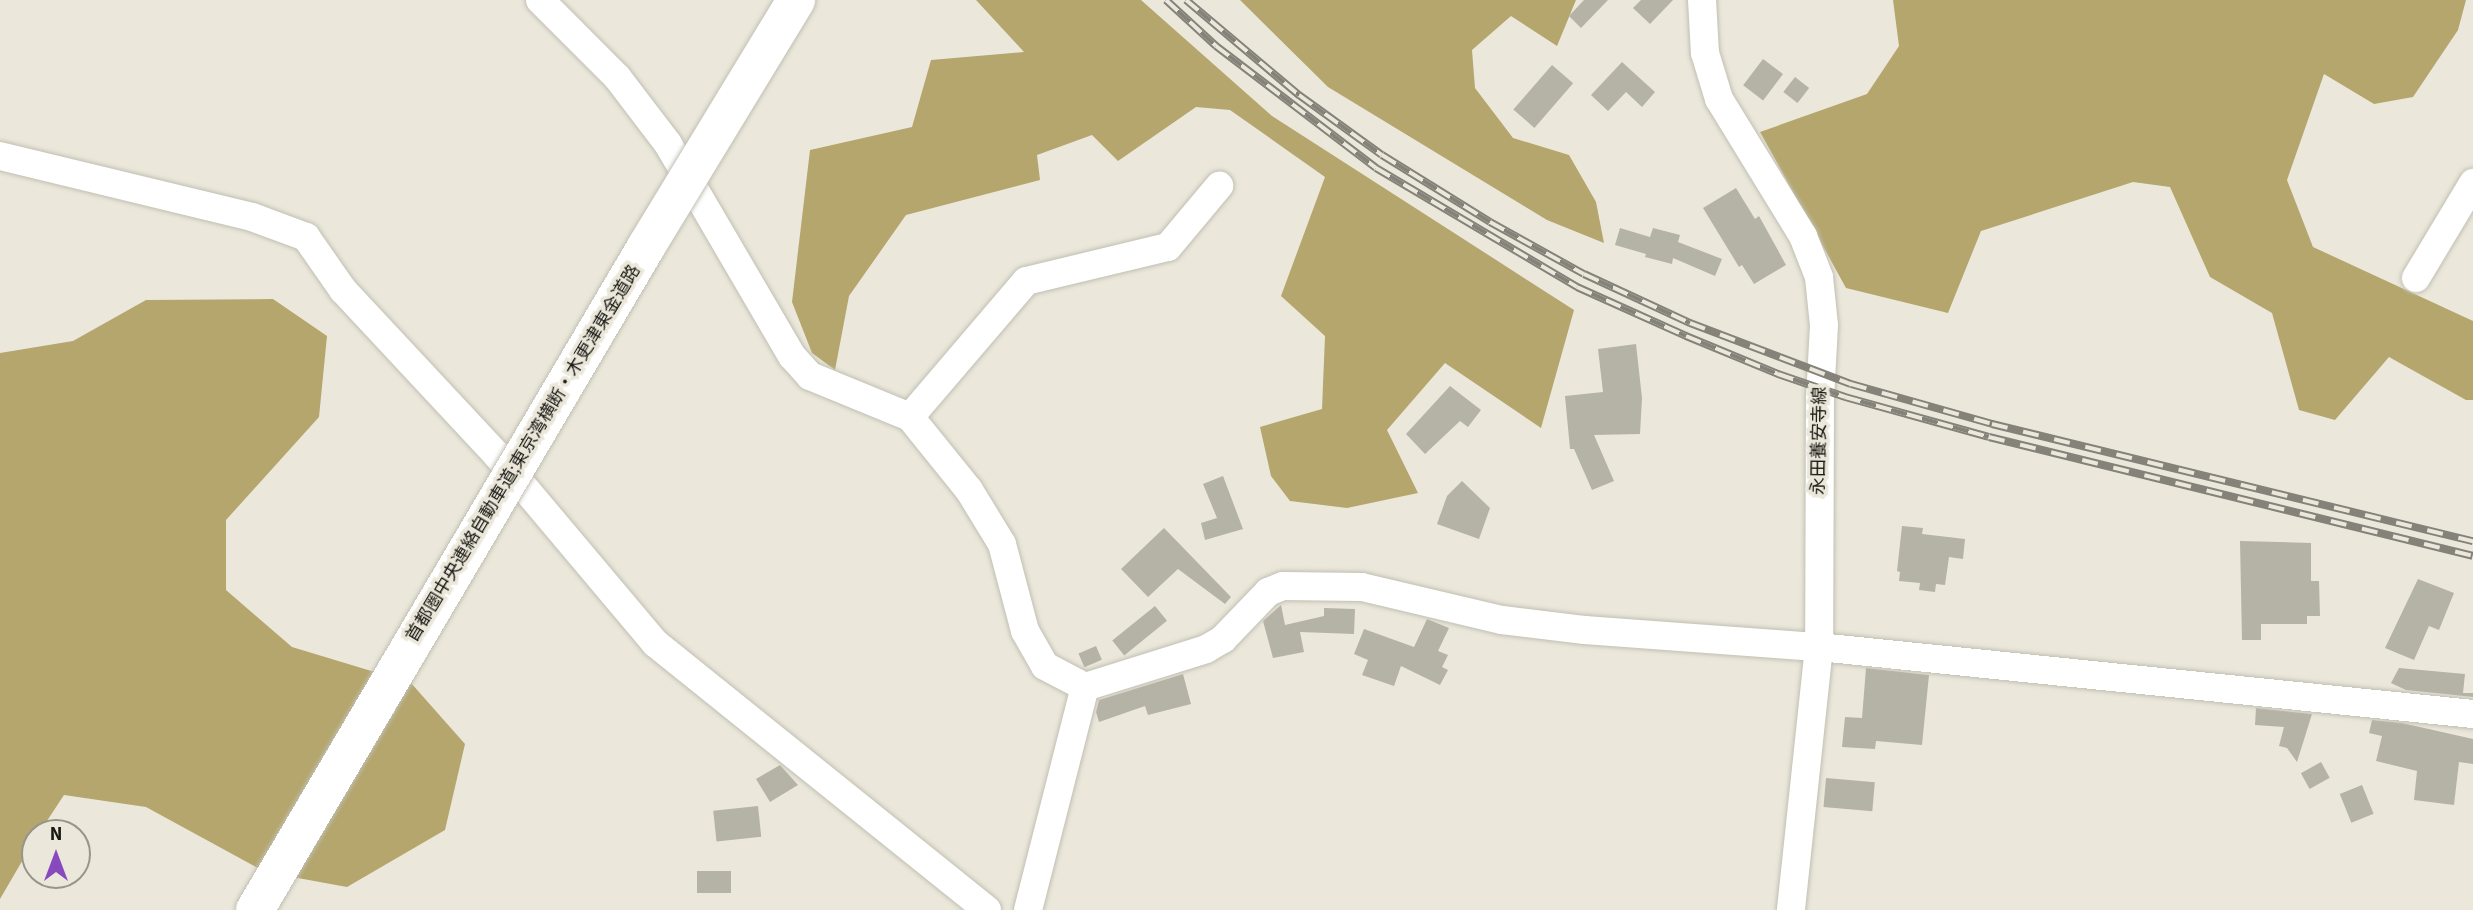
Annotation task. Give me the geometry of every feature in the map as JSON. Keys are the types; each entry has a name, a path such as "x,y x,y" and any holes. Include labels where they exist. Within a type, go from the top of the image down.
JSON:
{"highway":[{"name":"首都圏中央連絡自動車道;東京湾横断・木更津東金道路","path":"255,910 646,247 796,0"}],"street":[{"path":"540,0 617,76 668,144 792,356 810,376 910,417 970,490 1002,544 1025,631 1045,666 1085,687 1206,649 1223,639 1268,592 1283,586 1362,587 1502,620 1585,630 1819,647 2473,715"},
{"name":"永田養安寺線","path":"1702,0 1705,53 1719,100 1803,236 1819,277 1824,325 1819,398 1819,647 1791,910"},
{"path":"0,156 252,217 306,237 343,290 520,481 655,643 987,910"},
{"path":"2416,278 2473,183"},
{"path":"910,417 1026,281 1168,247 1219,186"},
{"path":"1028,910 1085,687"}],"shaded area":[{"path":"976,0 1141,0 1272,116 1574,310 1541,428 1445,363 1387,430 1418,493 1347,508 1290,501 1271,476 1260,427 1322,409 1325,336 1281,296 1325,177 1230,110 1196,107 1118,161 1092,135 1037,155 1040,180 906,215 849,296 835,370 812,353 792,302 810,150 912,127 931,60 1024,52"},
{"path":"1240,0 1576,0 1557,46 1511,16 1472,50 1475,88 1513,138 1569,155 1596,202 1604,243 1547,220 1328,87"},
{"path":"1893,0 2466,0 2458,30 2413,97 2374,104 2324,74 2287,180 2313,247 2473,321 2473,400 2466,400 2389,357 2335,420 2299,410 2272,313 2210,277 2170,187 2133,182 1981,231 1948,313 1846,288 1760,132 1867,94 1899,46"},
{"path":"273,299 327,336 319,417 226,520 226,590 292,647 411,683 465,744 445,830 347,887 265,872 146,807 64,795 48,819 21,819 21,863 0,899 0,353 73,341 146,300"}],"building":[{"path":"1584,0 1608,0 1581,28 1569,16"},
{"path":"1641,0 1673,0 1650,24 1633,8"},
{"path":"1763,59 1783,74 1763,100 1743,85"},
{"path":"1622,62 1655,92 1642,107 1626,92 1608,111 1591,95"},
{"path":"1552,65 1573,83 1534,128 1513,110"},
{"path":"1795,77 1809,88 1797,103 1783,92"},
{"path":"1736,188 1755,219 1759,216 1786,265 1754,284 1742,265 1739,267 1703,208"},
{"path":"1620,228 1650,237 1653,228 1680,235 1678,242 1722,259 1715,276 1673,258 1672,264 1645,257 1646,254 1615,245"},
{"path":"1636,344 1642,398 1640,434 1594,435 1614,481 1592,490 1574,449 1570,449 1565,396 1603,392 1598,349"},
{"path":"1450,386 1481,410 1468,427 1460,421 1425,454 1406,434"},
{"path":"1223,476 1243,529 1205,540 1201,523 1217,518 1203,484"},
{"path":"1462,481 1490,508 1479,539 1437,524 1447,496"},
{"path":"1902,526 1923,528 1922,534 1965,539 1963,559 1949,557 1945,585 1936,584 1935,592 1919,590 1920,583 1899,581 1900,572 1897,571"},
{"path":"1164,528 1231,597 1225,604 1178,569 1148,597 1121,569"},
{"path":"2240,541 2311,543 2311,581 2319,581 2320,616 2307,616 2307,624 2261,624 2261,640 2242,640"},
{"path":"2418,579 2454,593 2439,630 2429,626 2414,660 2385,648"},
{"path":"1281,605 1285,625 1324,616 1324,608 1355,609 1354,634 1300,632 1304,652 1273,658 1263,621"},
{"path":"1155,606 1167,621 1124,655 1112,641"},
{"path":"1427,619 1449,628 1438,651 1448,655 1442,667 1448,670 1440,685 1401,666 1394,686 1362,675 1368,660 1354,654 1364,629 1414,647"},
{"path":"1096,646 1102,660 1084,667 1079,653"},
{"path":"1866,668 1929,675 1922,745 1876,741 1875,749 1842,747 1845,717 1862,718"},
{"path":"2399,668 2465,674 2463,693 2473,693 2473,697 2406,690 2391,683"},
{"path":"1183,674 1191,704 1148,715 1145,706 1099,722 1096,712 1099,700"},
{"path":"2256,708 2312,714 2297,762 2287,748 2279,746 2284,727 2255,725"},
{"path":"2372,720 2402,723 2473,739 2473,764 2459,762 2454,805 2414,800 2417,771 2376,761 2382,736 2369,733"},
{"path":"2321,762 2330,778 2310,789 2301,773"},
{"path":"780,765 798,785 770,802 756,779"},
{"path":"1826,778 1875,782 1872,811 1823,807"},
{"path":"2362,785 2374,814 2351,823 2340,794"},
{"path":"758,806 761,837 716,842 713,811"},
{"path":"697,871 731,871 731,893 697,893"}],"railway":[{"path":"1166,0 1216,46 1376,168 1577,287 1686,336 1778,374 1845,397 1989,437 2473,556"},
{"path":"1186,0 1299,95 1382,155 1490,222 1584,274 1690,323 1851,384 1992,424 2473,541"}]}
